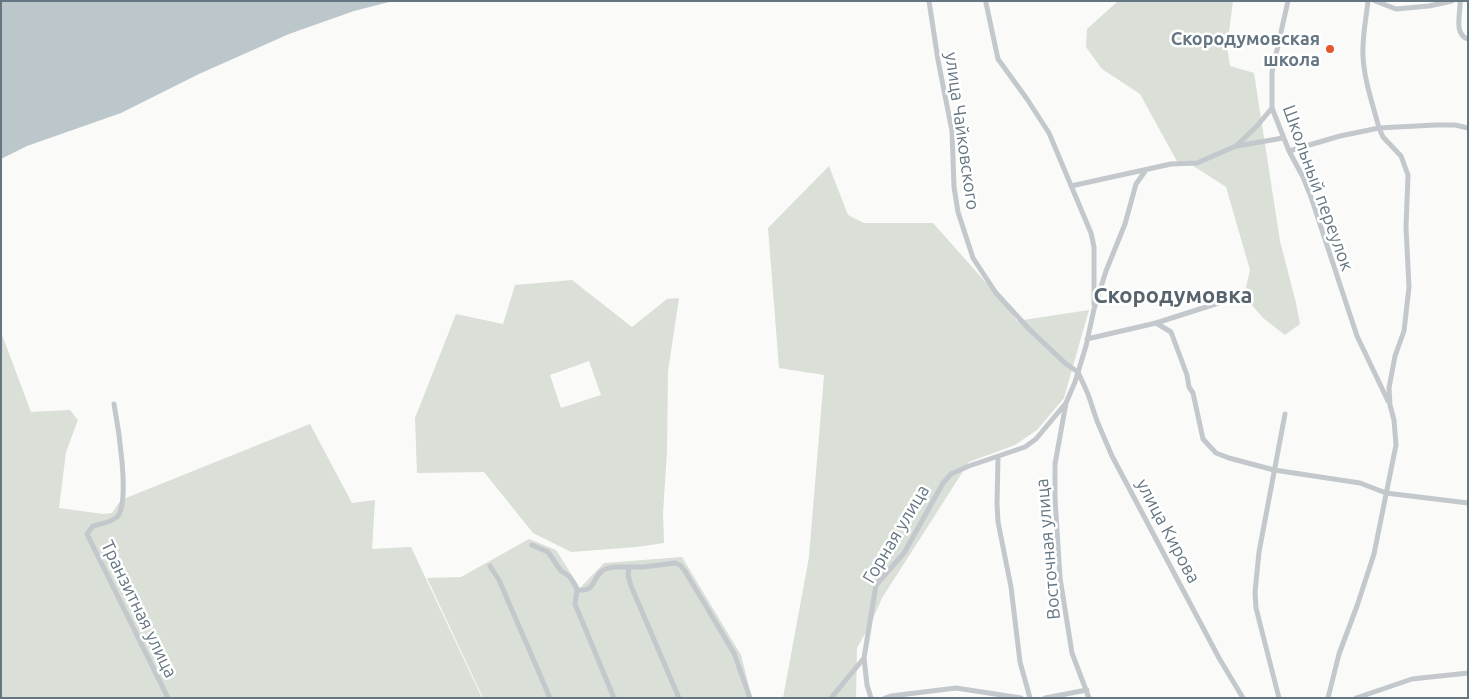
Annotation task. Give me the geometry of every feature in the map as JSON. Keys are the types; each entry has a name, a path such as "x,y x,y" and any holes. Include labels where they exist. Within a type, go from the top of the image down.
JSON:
{"street":[{"name":"улица Чайковского","path":"929,1 952,131 954,187 958,212 974,258 996,293 1029,329 1066,364 1078,372"},
{"name":"Школьный переулок","path":"1288,1 1272,72 1272,108 1289,151 1311,197 1357,336 1390,405"},
{"path":"1328,698 1339,654 1374,554 1396,445 1389,388 1395,356 1404,331 1410,287 1406,227 1408,174 1401,156 1383,137 1379,128 1366,75 1363,56 1368,1"},
{"path":"1375,1 1396,9 1429,6 1452,1"},
{"path":"1460,1 1460,34 1463,38 1468,39"},
{"path":"986,3 998,59 1049,133 1091,233 1094,247 1094,309"},
{"path":"1236,146 1258,126 1272,108"},
{"path":"1289,151 1340,136 1379,128 1434,124 1468,128"},
{"path":"1071,186 1171,164 1197,163 1236,146 1284,138"},
{"name":"Горная улица","path":"871,698 867,685 864,658 876,585 904,553 943,483 950,474 1025,447 1036,439 1066,403 1078,372 1106,271 1125,224 1136,184 1146,170"},
{"path":"1087,339 1156,323 1231,299"},
{"path":"1156,323 1172,332 1188,375 1189,387 1193,393 1203,439 1216,453 1274,470 1360,483 1386,493 1468,503"},
{"name":"улица Кирова","path":"1078,372 1112,456 1219,658 1243,698"},
{"name":"Восточная улица","path":"1066,403 1055,464 1060,578 1072,653 1089,698"},
{"name":"Транзитная улица","path":"114,404 119,428 123,506 117,517 106,523 93,526 87,534 168,698"},
{"path":"1279,698 1256,608 1255,592 1259,552 1285,414"},
{"path":"998,457 998,522 1011,587 1020,662 1030,698"},
{"path":"532,545 548,552 561,571 569,576 575,585 575,604 614,698"},
{"path":"576,590 590,588 598,575 607,568 658,566 675,563 680,565 734,653 750,698"},
{"path":"490,566 499,580 550,698"},
{"path":"628,567 631,586 679,698"},
{"path":"832,698 864,658"},
{"path":"1356,698 1412,679 1468,673"},
{"path":"885,698 956,688 1021,698"},
{"path":"1045,698 1087,690"}],"shaded area":[{"path":"1,1 393,1 354,11 289,34 199,74 121,113 27,146 1,159"},
{"path":"1118,1 1233,1 1227,47 1230,66 1254,73 1280,241 1300,324 1285,335 1263,318 1244,296 1250,270 1226,187 1192,165 1179,165 1140,94 1102,69 1086,47 1087,29"},
{"path":"829,166 848,215 864,223 933,223 1005,304 1017,321 1089,310 1064,398 1037,430 1015,445 969,462 882,598 857,648 856,698 783,698 809,557 824,375 779,368 768,228"},
{"path":"572,280 632,327 667,299 679,298 668,371 667,452 663,513 664,543 571,552 533,533 484,472 417,473 415,418 456,314 503,324 515,285","holes":["589,361 601,395 561,408 550,375"]},
{"path":"1,332 31,412 70,410 78,420 66,452 59,508 103,514 112,513 121,500 310,424 352,503 375,500 372,549 411,547 482,698 1,698"},
{"path":"529,539 556,550 580,588 604,563 682,557 741,655 752,698 483,698 427,578 461,577"}],"place":[{"name":"Скородумовская школа","path":"1330,49"}],"district":[{"name":"Скородумовка","path":"1173,296"}]}
